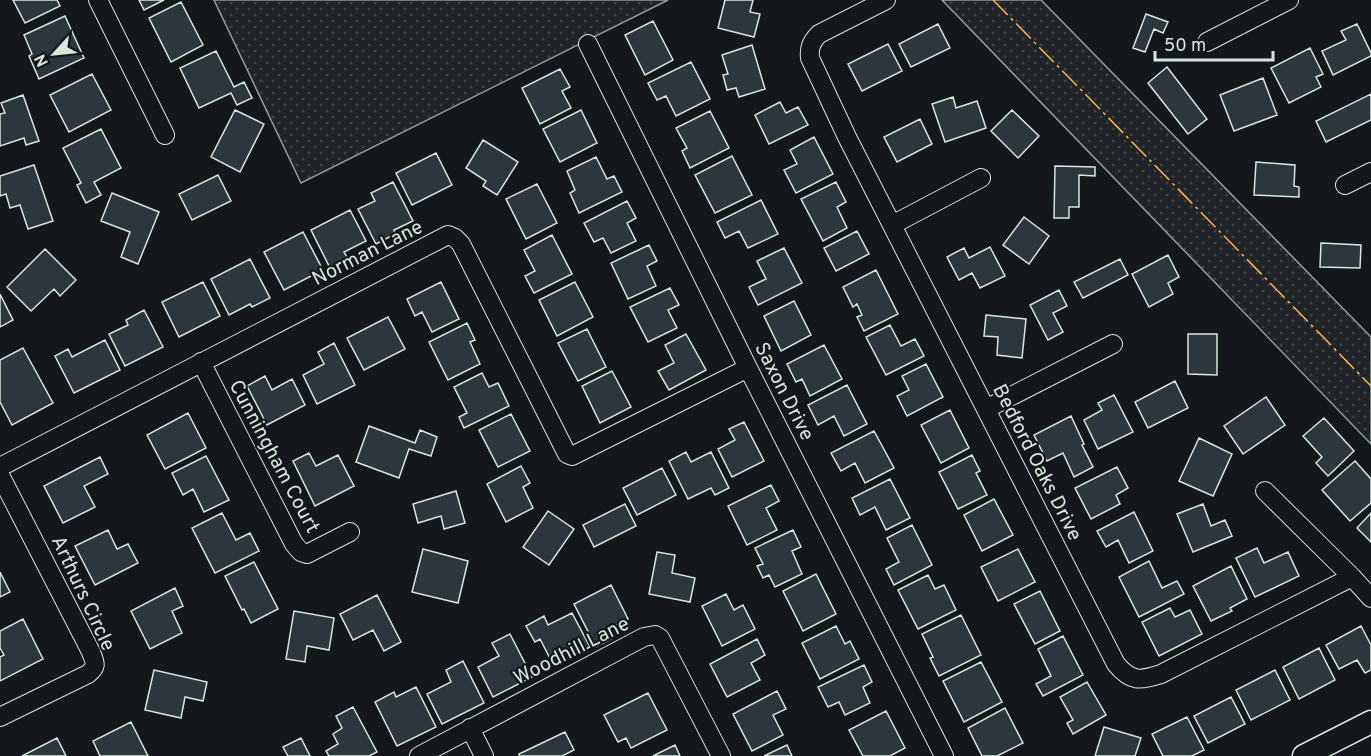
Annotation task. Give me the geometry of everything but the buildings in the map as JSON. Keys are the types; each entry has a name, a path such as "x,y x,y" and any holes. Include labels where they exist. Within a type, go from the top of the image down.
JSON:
{"main road":[{"path":"1304,756 1371,722"}],"street":[{"path":"98,0 165,135"},
{"name":"Bedford Oaks Drive","path":"886,0 819,34 812,41 809,51 810,58 847,137 1116,664 1125,674 1134,678 1145,679 1161,674 1352,577"},
{"path":"1207,42 1289,0"},
{"name":"Saxon Drive","path":"588,44 944,756"},
{"path":"1344,185 1371,172"},
{"path":"892,225 981,178"},
{"name":"Norman Lane","path":"0,467 448,235 461,244 567,454 572,456 748,368"},
{"path":"986,409 1113,344"},
{"name":"Cunningham Court","path":"201,363 294,544 301,552 307,554 350,532"},
{"name":"Arthurs Circle","path":"0,475 91,652 95,664 94,669 88,674 0,717"},
{"path":"1264,491 1371,598"},
{"name":"Woodhill Lane","path":"419,756 644,637 655,635 660,638 721,756"},
{"path":"470,729 484,756"}],"shaded area":[{"path":"214,0 668,0 301,183"},
{"path":"942,0 1041,0 1371,337 1371,444"}],"power":[{"path":"993,0 1371,386"}]}
